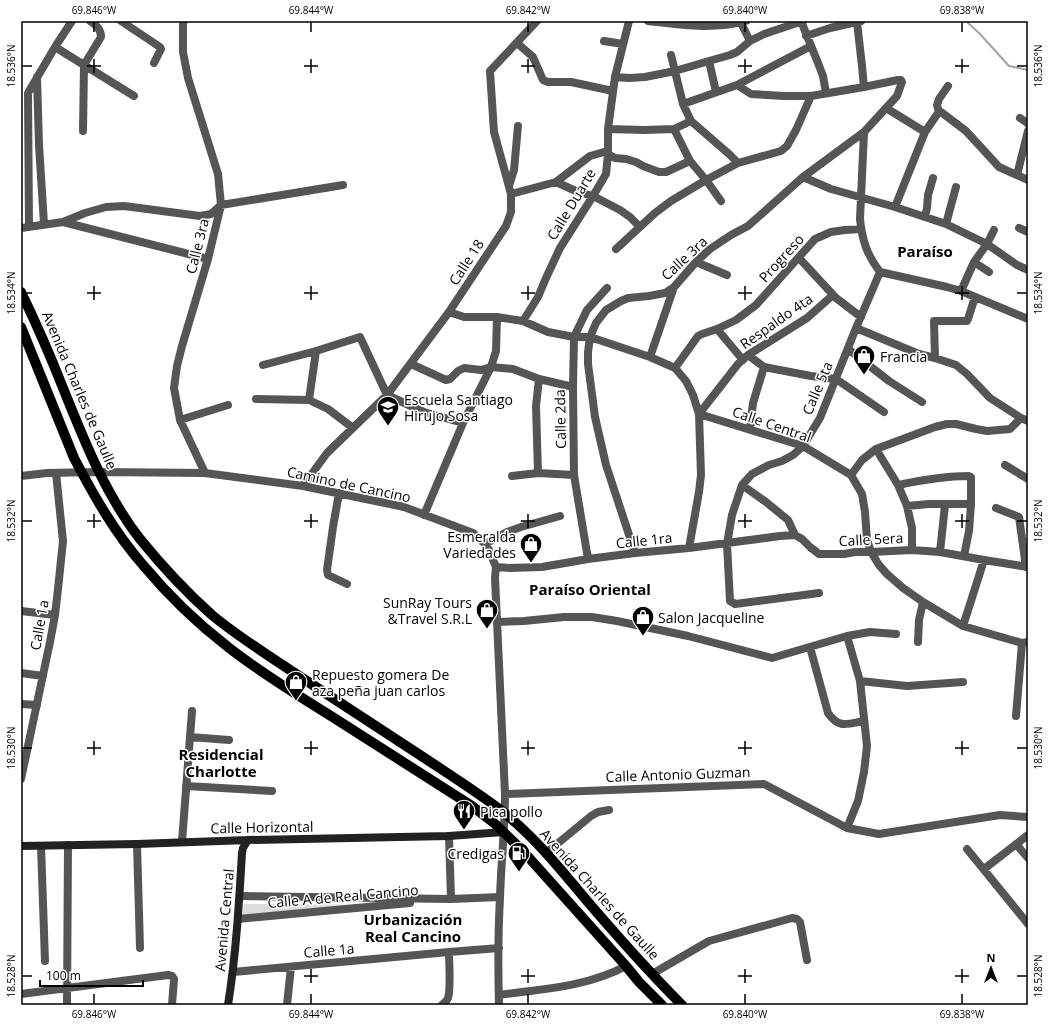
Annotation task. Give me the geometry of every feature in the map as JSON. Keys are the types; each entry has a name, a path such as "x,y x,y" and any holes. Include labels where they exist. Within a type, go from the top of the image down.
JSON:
{"main road":[{"name":"Avenida Charles de Gaulle","path":"21,292 36,321 99,472 118,506 138,536 164,568 212,615 231,630 464,784 505,814 546,853 648,971 682,1005"},
{"name":"Avenida Charles de Gaulle","path":"21,327 74,458 82,473 103,511 119,534 142,565 168,593 197,621 228,647 265,674 466,802 494,823 522,850 639,982 662,1005"},
{"name":"Calle Horizontal","path":"21,846 449,836 504,832"},
{"name":"Avenida Central","path":"228,1005 238,919 242,853 248,840"}],"street":[{"path":"72,21 28,93 25,227 63,222 85,213 106,207 124,206 200,216 210,214 221,205 343,186"},
{"path":"82,131 84,65 101,37 99,28 90,21"},
{"path":"121,21 160,47 161,49 154,63"},
{"name":"Calle 3ra","path":"184,21 183,52 188,78 218,174 221,205 208,260 182,346 174,388 180,420 205,474"},
{"name":"Calle 18","path":"303,486 327,453 387,396 448,312 506,226 511,212 510,191 494,132 490,71 537,21"},
{"name":"Calle Duarte","path":"524,321 538,297 560,248 606,174 608,129 615,77 629,21"},
{"path":"648,21 701,27 742,22 750,41"},
{"path":"615,77 645,77 675,71 730,55 737,52 750,41 764,34 802,21 806,36 823,76 826,94"},
{"path":"737,85 752,94 784,96 811,96 864,87 859,21 806,36"},
{"path":"604,41 623,44"},
{"path":"517,42 533,57 543,80 548,82 571,82 613,91"},
{"path":"684,104 737,85 811,46"},
{"path":"55,47 134,96"},
{"path":"671,55 690,121 738,163"},
{"path":"709,61 716,92"},
{"path":"37,77 44,224"},
{"name":"Calle 3ra","path":"635,553 606,465 594,417 588,352 590,337 596,323 606,310 621,301 628,298 666,293 674,287 696,262 710,249 748,226 804,177 864,132 896,96 902,82 901,80 898,80 864,87"},
{"path":"948,86 939,99 937,105 939,112 966,131 999,168 1028,180"},
{"path":"616,250 655,213 671,201 706,180 738,163 781,151 787,146 796,130 811,96"},
{"path":"886,108 925,132"},
{"path":"895,207 925,132 939,112"},
{"path":"1020,118 1028,124"},
{"path":"608,129 674,129 690,121"},
{"path":"518,126 514,170 510,191 556,182 590,156 597,153 604,152 615,158 636,162 659,172 666,172 690,161"},
{"path":"674,129 690,161 721,201"},
{"path":"1017,175 1028,131"},
{"path":"864,132 860,218 861,229 871,260 880,272 940,285 960,291 1027,317"},
{"path":"804,177 831,189 895,207 946,224 987,244 1017,265 1028,270"},
{"path":"924,217 927,208 927,197 933,178"},
{"path":"556,182 578,192 593,196 620,210 640,227"},
{"path":"946,224 956,187"},
{"path":"85,213 86,228"},
{"path":"63,222 208,260"},
{"path":"1019,228 1028,232"},
{"name":"Progreso","path":"675,368 698,336 736,320 756,305 815,240 831,232 861,229"},
{"path":"960,291 968,272 987,244 994,230"},
{"path":"799,258 836,298 861,317"},
{"path":"696,262 727,275"},
{"path":"974,262 989,272"},
{"name":"Calle 5ta","path":"819,593 735,604 730,601 727,544 732,515 742,485 752,474 769,465 788,458 803,446 820,418 880,272"},
{"path":"650,357 674,287"},
{"name":"Calle 2da","path":"588,559 574,475 574,338 587,310 607,288"},
{"name":"Respaldo 4ta","path":"699,414 738,364 807,318 833,295"},
{"path":"935,358 934,321 967,321 975,297"},
{"path":"448,312 464,317 524,321 548,332 574,338 590,337 650,357 675,368 686,381 693,395 699,414 701,475 689,548"},
{"path":"424,515 463,423 491,367 496,351 497,318"},
{"path":"850,475 862,460 876,449 946,424 956,424 987,431 1010,429 1025,419 990,398 968,374 956,365 919,354 856,328"},
{"path":"717,329 745,358 764,367 836,379 884,412"},
{"path":"264,365 360,337 387,396 424,412 463,423"},
{"path":"848,349 889,381 922,402"},
{"path":"309,400 316,351"},
{"path":"411,364 446,380 450,379 458,371 464,368 481,370 491,367 513,369 539,379 573,387"},
{"path":"750,429 753,403 764,367"},
{"path":"538,474 536,406 539,379"},
{"path":"256,399 309,400 328,409 353,428"},
{"path":"180,420 228,405"},
{"name":"Calle Central","path":"699,414 803,446 850,475 862,494 867,540 871,552 887,574 903,588 923,602 963,626 1025,643"},
{"path":"876,449 898,484 906,506 912,528 912,550"},
{"path":"1005,465 1028,479"},
{"name":"Camino de Cancino","path":"21,476 56,473 99,472 205,474 303,486 404,507 473,533 489,550 496,567 495,578 505,794"},
{"name":"Calle 1a","path":"21,779 55,614 63,541 56,473"},
{"path":"512,476 538,474 574,475"},
{"path":"898,484 953,476 971,477 969,531 964,556"},
{"name":"Calle 5era","path":"742,485 788,520 795,535 802,538 819,554 912,550 940,552 1027,567"},
{"path":"339,493 327,570 328,575 347,584"},
{"path":"906,506 929,504 971,504"},
{"path":"940,552 945,504"},
{"path":"996,508 1019,517 1027,567"},
{"path":"484,544 507,532 560,516"},
{"name":"Calle 1ra","path":"496,567 542,567 635,553 727,544 795,535"},
{"path":"963,626 984,560"},
{"path":"918,642 919,620 923,602"},
{"path":"21,611 55,614"},
{"path":"497,622 564,617 617,621 688,636 772,658 847,636 870,632 896,634"},
{"path":"846,828 858,801 864,772 867,746 860,681 847,636"},
{"path":"1016,716 1025,643"},
{"path":"810,647 828,713 833,720 842,724 864,721"},
{"path":"21,673 43,676"},
{"path":"860,681 907,686 963,682"},
{"path":"21,704 37,705"},
{"path":"182,842 192,711"},
{"path":"190,737 229,740"},
{"name":"Calle Antonio Guzman","path":"505,794 764,784 846,828 879,834 1000,815 1028,817"},
{"path":"186,786 272,791"},
{"path":"499,1005 498,948 505,794"},
{"path":"546,853 590,816 598,812 609,810"},
{"path":"984,870 1028,835"},
{"path":"449,836 451,899"},
{"path":"137,844 140,948"},
{"path":"1016,844 1028,858"},
{"path":"67,1005 68,845"},
{"path":"41,846 45,961"},
{"path":"967,848 1028,924"},
{"path":"240,896 451,899 500,897"},
{"name":"Calle A de Real Cancino","path":"238,919 451,899"},
{"path":"652,974 709,941 792,918 797,919 800,922 807,960"},
{"name":"Calle 1a","path":"233,972 498,948"},
{"path":"442,1005 445,1003 450,990 449,952"},
{"path":"499,996 586,982 613,973 626,966"},
{"path":"287,1005 291,967"},
{"path":"21,994 168,975 172,976 174,979 172,1005"}],"shaded area":[{"path":"244,904 408,905 242,921"}],"waterway":[{"path":"966,21 1009,66 1028,70"}],"place":[{"name":"Francia","path":"864,376"},
{"name":"Escuela Santiago Hirujo Sosa","path":"388,426"},
{"name":"Esmeralda Variedades","path":"531,564"},
{"name":"SunRay Tours &Travel S.R.L","path":"487,630"},
{"name":"Salon Jacqueline","path":"643,636"},
{"name":"Repuesto gomera De aza peña juan carlos","path":"296,702"},
{"name":"Pica pollo","path":"464,830"},
{"name":"Credigas","path":"519,872"}],"district":[{"name":"Paraíso","path":"925,251"},
{"name":"Paraíso Oriental","path":"590,589"},
{"name":"Residencial Charlotte","path":"221,762"},
{"name":"Urbanización Real Cancino","path":"413,928"}]}
